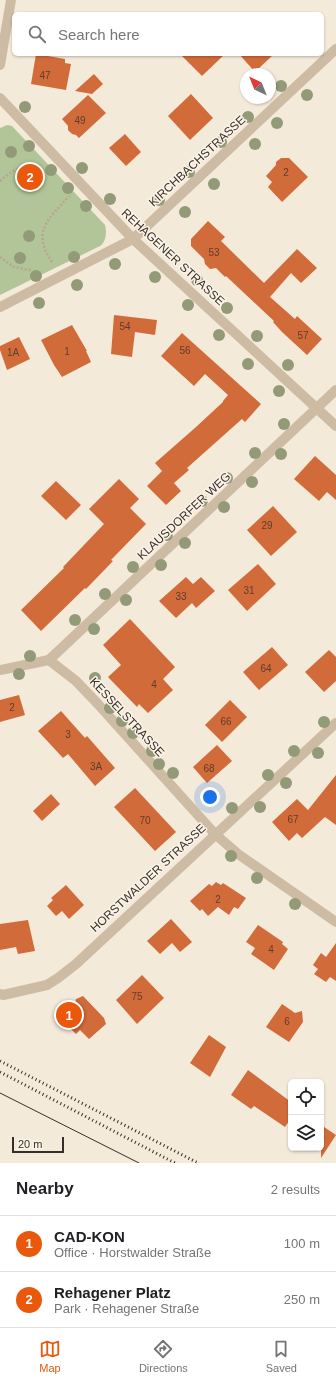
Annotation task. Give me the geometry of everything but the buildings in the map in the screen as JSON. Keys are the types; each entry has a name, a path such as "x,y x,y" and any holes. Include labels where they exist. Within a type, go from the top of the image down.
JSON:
{"street":[{"path":"0,65 11,0"},
{"name":"KIRCHBACHSTRASSE","path":"0,307 133,239 336,49"},
{"name":"REHAGENER STRASSE","path":"0,98 133,239 336,426"},
{"name":"KLAUSDORFER WEG","path":"49,660 336,390"},
{"path":"0,670 49,660"},
{"name":"KESSELSTRASSE","path":"49,660 76,681 97,703 215,834 238,854 336,922"},
{"name":"HORSTWALDER STRASSE","path":"0,994 3,995 47,985 76,964 336,722"}],"path":[{"path":"0,180 14,170 22,167 37,166 39,164"},
{"path":"52,262 44,246 42,237 43,231 49,218 69,196"},
{"path":"0,257 14,267 30,270 31,272"}],"green space":[{"path":"7,125 12,126 105,225 106,234 104,242 100,246 0,295 0,128"}],"tram line":[{"path":"0,1093 139,1163"}],"railway":[{"path":"0,1061 198,1163"},
{"path":"0,1072 175,1163"}],"place":[{"name":"Rehagener Platz","path":"30,177"},
{"name":"CAD-KON","path":"69,1015"}]}
